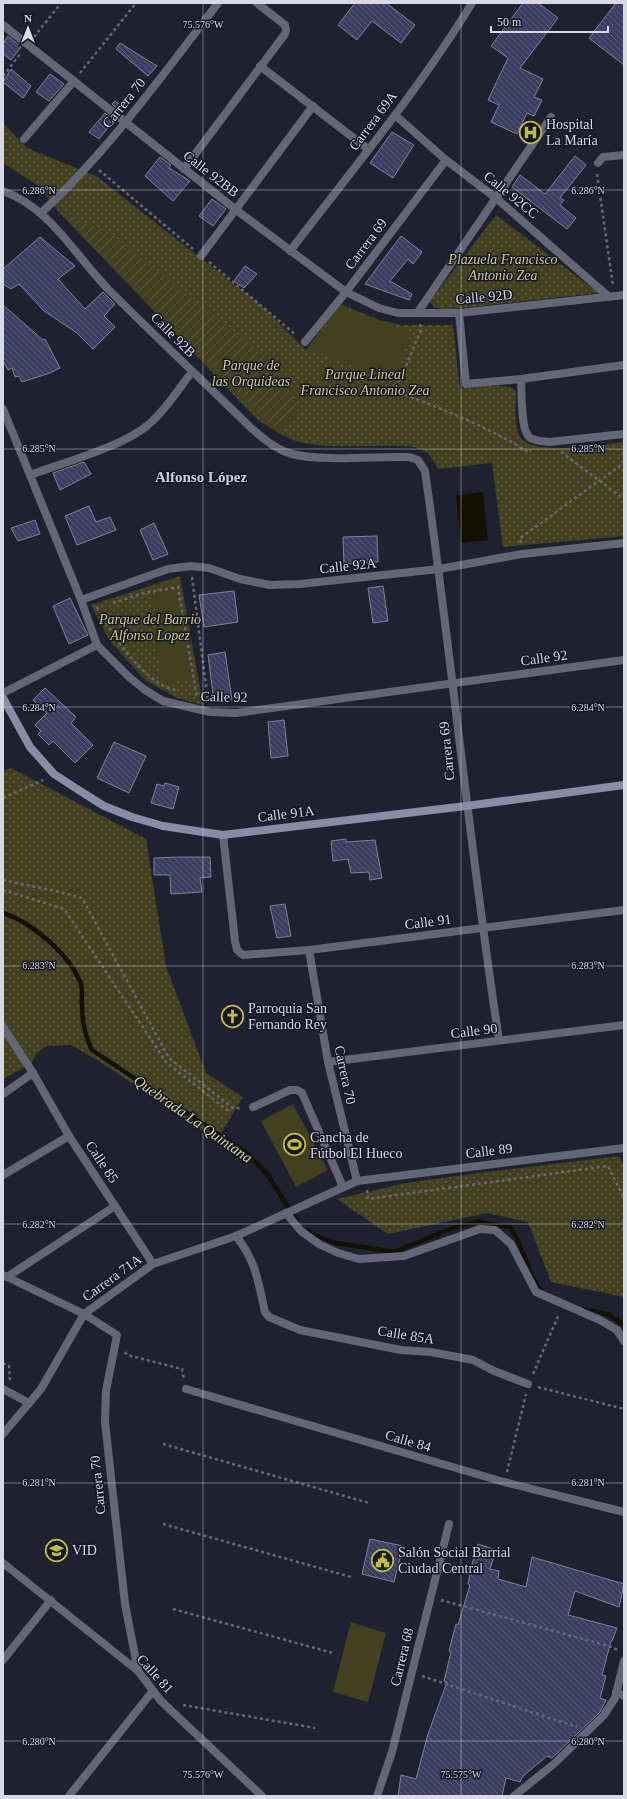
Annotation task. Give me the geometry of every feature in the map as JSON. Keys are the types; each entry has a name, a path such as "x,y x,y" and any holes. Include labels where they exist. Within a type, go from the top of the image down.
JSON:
{"street":[{"name":"Carrera 70","path":"42,212 68,188 126,122 218,3"},
{"path":"184,169 285,34 285,25 257,3"},
{"name":"Carrera 69A","path":"290,251 395,115 444,46 472,3"},
{"name":"Calle 92BB","path":"3,25 235,209 346,292 386,310 398,313 418,312"},
{"path":"260,66 368,149"},
{"path":"24,139 74,81"},
{"path":"201,256 312,106"},
{"name":"Calle 92CC","path":"395,115 446,160 496,198 612,297"},
{"path":"418,312 551,116"},
{"path":"598,163 603,157 624,155"},
{"name":"Carrera 69","path":"305,342 346,292 446,160"},
{"name":"Calle 92B","path":"3,191 16,195 42,212 108,289 251,428 272,444 292,454 316,457 409,457 418,460"},
{"name":"Calle 92D","path":"418,312 459,313 624,295"},
{"path":"459,313 466,384 521,379 624,365"},
{"path":"30,475 113,444 148,425 162,411 192,372"},
{"path":"521,379 524,428 529,437 538,441 549,442 624,434"},
{"name":"Calle 92","path":"3,409 97,645 129,677 162,701 210,712 236,712 624,660"},
{"name":"Carrera 69","path":"418,460 425,471 439,569 466,806 482,929 500,1040"},
{"name":"Calle 92A","path":"80,600 168,569 191,566 209,568 240,579 270,585 300,584 439,569 522,554 624,543"},
{"path":"3,693 97,645"},
{"name":"Calle 91A","path":"3,698 30,747 54,774 104,806 132,817 162,826 223,835 466,806 624,785"},
{"name":"Calle 91","path":"223,835 228,891 237,950 244,956 309,950 624,910"},
{"name":"Carrera 70","path":"309,950 328,1062 357,1181"},
{"name":"Calle 90","path":"328,1062 624,1025"},
{"name":"Calle 85","path":"3,1027 33,1073 69,1136 153,1264"},
{"path":"3,1094 33,1073"},
{"path":"252,1107 290,1090 297,1090 302,1094 343,1187"},
{"path":"3,1176 69,1136"},
{"name":"Calle 89","path":"357,1181 624,1148"},
{"name":"Carrera 71A","path":"3,1434 41,1389 84,1314 153,1264 236,1236 357,1181"},
{"path":"5,1276 115,1206"},
{"path":"286,1213 301,1231 319,1244 338,1253 358,1259 404,1256 480,1229 495,1230 511,1244 536,1292 600,1320 617,1330 624,1341"},
{"name":"Calle 85A","path":"236,1236 247,1250 255,1266 265,1312 268,1317 300,1330 401,1350 431,1352 473,1360 494,1371 528,1384"},
{"path":"5,1276 84,1314"},
{"name":"Carrera 70","path":"84,1314 117,1335 106,1391 105,1422 125,1604 138,1671"},
{"name":"Calle 84","path":"186,1389 504,1482 624,1512"},
{"path":"7,1391 29,1403"},
{"name":"Carrera 68","path":"377,1796 392,1752 449,1524"},
{"name":"Calle 81","path":"3,1563 138,1671 152,1692 252,1793 262,1796"},
{"path":"3,1660 51,1600"},
{"path":"514,1796 555,1763 604,1715 616,1692 624,1661"},
{"path":"69,1796 152,1692"},
{"path":"616,1692 624,1696"}],"path":[{"path":"74,81 136,3"},
{"path":"598,163 597,172 612,297"},
{"path":"418,312 421,330 400,380 390,390 453,413 528,452 534,450"},
{"path":"549,442 624,499"},
{"path":"520,538 624,463"},
{"path":"191,566 210,712"},
{"path":"111,603 144,593 178,587 197,699 191,697"},
{"path":"104,606 98,608 108,629 135,661 160,684 185,694"},
{"path":"3,798 54,774"},
{"path":"3,880 82,898 169,1058 233,1108"},
{"path":"3,890 64,909 166,1062 227,1110 233,1108 252,1107"},
{"path":"367,1180 368,1199 608,1166 624,1198"},
{"path":"504,1482 528,1384 563,1305"},
{"path":"127,1355 182,1369"},
{"path":"3,1363 9,1366 7,1391"},
{"path":"528,1384 624,1409"},
{"path":"162,1444 369,1503"},
{"path":"163,1524 351,1577"},
{"path":"431,1597 612,1647 624,1653"},
{"path":"173,1609 333,1653"},
{"path":"412,1672 587,1730"},
{"path":"161,1701 315,1728"}],"green space":[{"name":"Parque Lineal Francisco Antonio Zea","path":"3,123 27,148 96,176 263,307 306,350 340,304 379,320 401,325 453,325 460,389 505,386 516,391 516,422 517,429 522,439 530,444 556,448 571,448 624,442 624,536 503,547 492,463 438,469 429,454 415,447 323,446 309,444 291,439 258,420 60,213 37,185 3,163"},
{"name":"Parque de las Orquideas","path":"60,213 109,232 268,358 300,408 278,432"},
{"name":"Plazuela Francisco Antonio Zea","path":"496,215 599,293 444,310 434,307 430,301"},
{"path":"340,307 411,333 394,379 310,350"},
{"name":"Parque del Barrio Alfonso Lopez","path":"180,576 203,705 177,698 145,680 109,640 91,605"},
{"path":"176,590 181,619 158,624 152,595"},
{"path":"186,624 195,679 162,684 153,629"},
{"path":"11,768 146,839 166,966 206,1073 243,1097 217,1140 102,1063 71,1045 46,1046 36,1054 31,1064 3,1079 3,771"},
{"name":"Cancha de Fútbol El Hueco","path":"293,1104 328,1170 296,1187 261,1121"},
{"path":"619,1156 624,1166 624,1297 551,1282 528,1222 487,1213 388,1234 337,1199 406,1183"},
{"path":"351,1622 386,1633 368,1702 333,1692"}],"shaded area":[{"path":"483,492 488,540 461,543 456,495"}],"building":[{"path":"355,3 386,3 415,25 401,43 372,21 357,40 338,25"},
{"path":"523,3 538,3 558,18 520,68 543,79 534,97 542,100 534,116 527,113 517,134 491,122 499,105 488,100 508,58 491,46"},
{"path":"616,3 624,3 624,65 589,38"},
{"path":"8,36 21,47 11,60 3,54 3,44"},
{"path":"120,43 157,66 148,76 116,49"},
{"path":"11,69 31,86 23,98 3,82"},
{"path":"50,74 64,84 49,101 36,92"},
{"path":"115,101 123,107 120,111 112,104"},
{"path":"105,113 114,120 99,139 89,132"},
{"path":"392,132 414,145 393,178 370,163"},
{"path":"575,156 586,165 560,198 564,200 560,205 576,218 567,229 512,187 520,175 545,194"},
{"path":"160,157 171,165 169,168 190,181 173,201 145,176"},
{"path":"212,199 226,209 213,226 199,216"},
{"path":"401,236 422,252 413,264 408,259 390,281 412,294 409,300 365,284"},
{"path":"40,237 75,266 58,279 85,309 103,292 115,304 104,316 115,327 93,349 77,333 44,311 19,284 11,289 3,284 3,269"},
{"path":"245,266 257,274 244,288 234,281"},
{"path":"3,305 43,340 45,339 60,368 22,382 19,376 15,377 12,368 8,370 3,361"},
{"path":"84,462 91,474 60,490 53,473"},
{"path":"89,506 96,522 110,517 116,530 77,545 65,516"},
{"path":"35,520 40,534 18,541 11,528"},
{"path":"154,523 168,554 153,560 140,530"},
{"path":"377,536 378,562 344,564 343,537"},
{"path":"383,586 388,621 373,623 368,588"},
{"path":"234,591 238,622 204,627 199,595"},
{"path":"70,598 88,635 69,644 53,606"},
{"path":"225,652 232,700 214,702 208,655"},
{"path":"45,688 76,717 71,723 93,745 75,763 53,741 49,745 38,734 41,731 35,725 47,713 33,700"},
{"path":"284,720 288,756 271,758 268,722"},
{"path":"114,742 146,756 129,793 97,778"},
{"path":"165,783 179,787 173,809 151,803 157,784 164,786"},
{"path":"346,839 346,842 375,840 382,878 370,880 369,872 351,873 348,859 333,861 331,841"},
{"path":"210,857 211,877 200,878 202,892 171,894 170,875 154,875 154,858"},
{"path":"285,904 291,936 277,938 270,906"},
{"name":"Salón Social Barrial Ciudad Central","path":"370,1539 403,1546 394,1582 362,1574"},
{"path":"478,1544 496,1550 490,1569 499,1571 498,1579 526,1587 532,1557 624,1584 619,1607 575,1591 568,1615 617,1628 611,1641 602,1675 606,1676 600,1698 606,1700 600,1712 552,1758 547,1756 523,1776 520,1782 506,1778 502,1796 398,1796 401,1775 416,1779 428,1734 447,1682 444,1681 451,1652 449,1651 456,1624 458,1625 470,1585 468,1584 469,1574"}],"waterway":[{"name":"Quebrada La Quintana","path":"3,913 26,924 49,941 76,973 82,986 84,1029 92,1050 247,1153 267,1174 297,1221"},
{"name":"Quebrada La Quintana","path":"308,1231 315,1236 336,1243 394,1252 453,1228 478,1222 510,1227 519,1243 533,1278 543,1293"},
{"name":"Quebrada La Quintana","path":"582,1309 607,1314 624,1324"}],"place":[{"name":"Hospital La María","path":"531,132"},
{"name":"Parroquia San Fernando Rey","path":"232,1016"},
{"name":"Cancha de Fútbol El Hueco","path":"294,1145"},
{"name":"VID","path":"56,1550"},
{"name":"Salón Social Barrial Ciudad Central","path":"382,1560"}],"district":[{"name":"Alfonso López","path":"201,477"}]}
